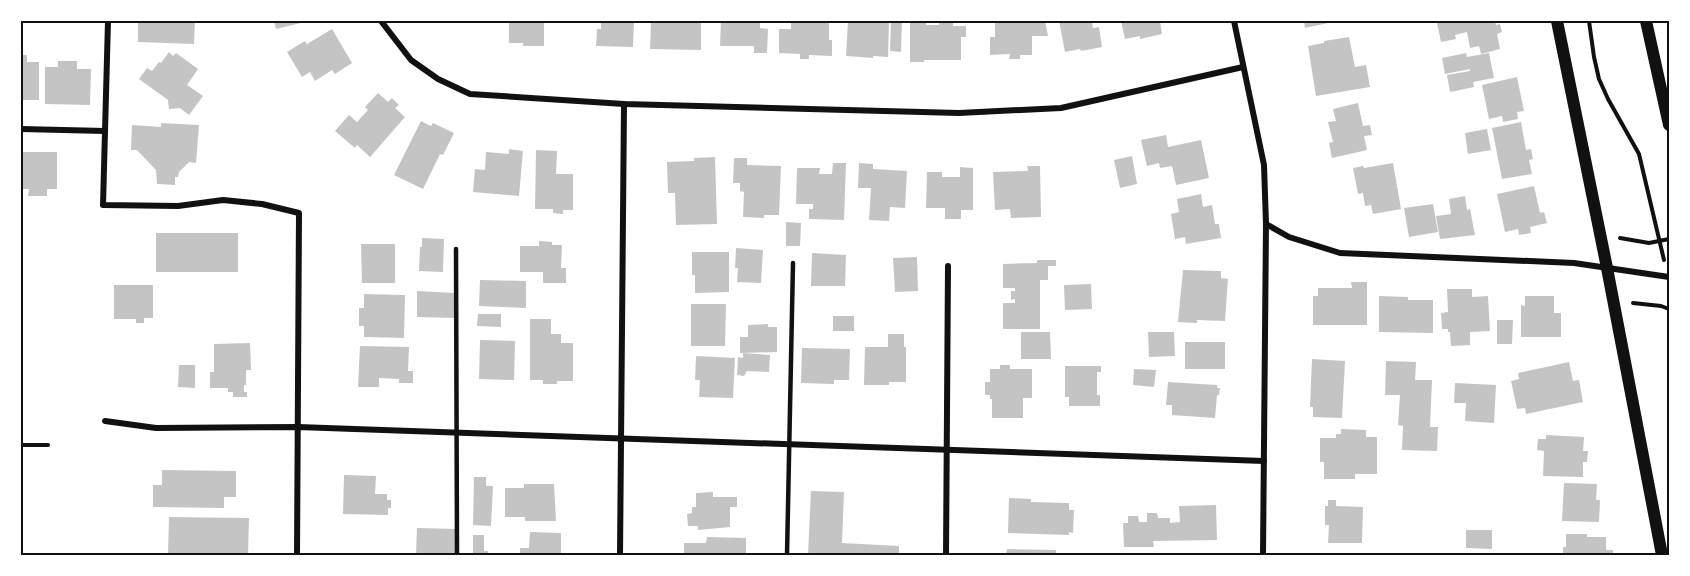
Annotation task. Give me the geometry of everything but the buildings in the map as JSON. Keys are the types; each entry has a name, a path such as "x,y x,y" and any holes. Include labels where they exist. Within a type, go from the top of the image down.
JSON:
{"main road":[{"path":"1557,21 1662,555"},
{"path":"1647,21 1669,125"}],"street":[{"path":"108,21 103,205 178,206 224,201 262,204 299,213 297,555"},
{"path":"1234,21 1264,165 1266,224 1263,555"},
{"path":"382,23 411,60 438,79 470,94 624,104 959,113 1061,108 1243,67"},
{"path":"620,555 624,104"},
{"path":"21,129 105,131"},
{"path":"1266,224 1288,237 1340,253 1575,263 1669,278"},
{"path":"946,555 948,266"},
{"path":"105,422 156,428 298,427 1264,460"}],"lane":[{"path":"456,249 457,555"},
{"path":"787,555 793,263"}],"path":[{"path":"1589,21 1599,79 1639,154 1664,260"},
{"path":"1616,238 1649,243 1669,239"},
{"path":"1633,303 1669,309"},
{"path":"21,445 48,445"}]}
